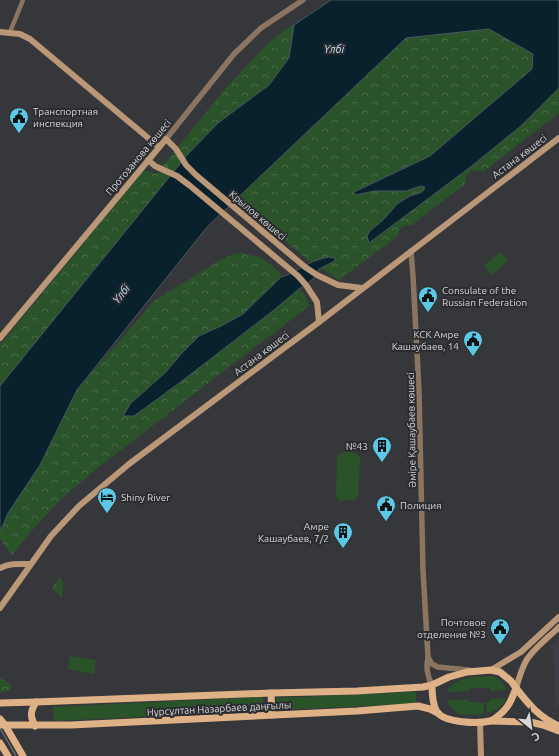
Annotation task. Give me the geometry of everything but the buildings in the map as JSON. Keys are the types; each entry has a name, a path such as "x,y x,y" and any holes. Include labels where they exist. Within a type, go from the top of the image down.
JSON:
{"main road":[{"path":"0,32 20,34 30,39 159,147"},
{"name":"Астана көшесі","path":"0,608 51,536 79,506 129,464 319,322 559,138"},
{"name":"Протозанова көшесі","path":"0,338 166,139"},
{"name":"Крылов көшесі","path":"166,139 176,148 186,165 202,180 305,267 317,275 338,284 362,288"},
{"name":"Крылов көшесі","path":"148,160 158,168 178,176 190,185 292,271 306,285 317,302 319,322"},
{"path":"0,568 17,564 30,564"},
{"path":"491,670 521,652 559,617"},
{"path":"491,721 508,707 522,668 532,653 559,627"},
{"path":"491,670 500,672 511,681 530,706 550,722 559,726"},
{"name":"Нұрсұлтан Назарбаев даңғылы","path":"0,703 357,691 423,687 432,685 449,677 475,671 491,670"},
{"path":"432,685 434,706 438,713"},
{"path":"271,693 272,715"},
{"path":"35,726 31,713 36,702"},
{"name":"Нұрсұлтан Назарбаев даңғылы","path":"2,723 35,726 357,711 418,706 430,709 449,719 459,722 530,722 559,731"},
{"path":"480,722 481,756"},
{"path":"2,723 22,756"},
{"path":"0,743 8,756"}],"street":[{"path":"10,32 23,0"},
{"name":"Протозанова көшесі","path":"166,139 212,81 260,28 303,0"},
{"name":"Әміре Қашаубаев көшесі","path":"411,251 414,276 419,391 423,570 428,657 426,667 432,685"},
{"path":"428,657 432,664 438,667 475,671"}],"shaded area":[{"path":"559,639 559,704 556,710 553,650 550,647"}],"green space":[{"path":"293,24 289,58 269,85 218,123 188,154 0,386 0,345 144,170 156,174 226,88 268,43"},
{"path":"489,29 533,54 532,69 430,156 354,192 355,195 375,191 406,191 421,186 425,187 420,192 403,200 391,210 369,243 473,165 522,125 559,88 559,113 483,172 478,170 470,171 467,174 465,184 412,225 402,227 398,236 339,280 309,261 285,241 244,202 240,195 406,37"},
{"path":"501,252 508,261 491,275 484,265"},
{"path":"240,253 260,257 276,269 280,273 281,277 243,314 199,336 181,353 166,372 131,403 124,416 134,416 197,370 299,289 306,297 309,306 95,470 59,501 12,555 0,539 0,532 8,513 40,465 77,390 154,301 217,262 231,255"},
{"path":"345,451 354,452 360,457 358,495 354,500 340,501 336,496 337,456"},
{"path":"59,578 63,581 62,598 52,588"},
{"path":"70,656 96,660 94,674 68,669"},
{"path":"491,676 501,681 506,690 490,691 490,688 470,688 469,691 448,692 450,687 460,680 473,677"},
{"path":"0,677 11,685 10,690 0,693"},
{"path":"416,692 416,704 277,710 276,698"},
{"path":"263,697 264,711 54,721 53,707"},
{"path":"506,698 499,708 487,713 486,702 490,702 490,699"},
{"path":"447,700 469,700 469,702 484,703 484,714 460,715 450,706"}],"water":[{"name":"Үлбі","path":"331,0 559,0 559,88 522,125 473,165 369,243 367,236 370,231 385,218 397,204 410,196 420,193 425,187 421,186 406,191 375,191 355,195 354,192 430,156 532,69 533,54 489,29 406,38 207,227 77,390 40,465 8,513 0,532 0,386 188,154 218,123 269,85 289,58 294,25"},
{"path":"328,257 335,258 335,261 319,269 313,279 274,310 134,416 123,416 131,403 166,372 199,336 243,314 281,277 314,261"}],"tram line":[{"path":"0,728 16,756"}],"place":[{"name":"Транспортная инспекция","path":"19,134"},
{"name":"Consulate of the Russian Federation","path":"428,313"},
{"name":"КСК Амре Кашаубаев, 14","path":"473,357"},
{"name":"№43","path":"382,463"},
{"name":"Shiny River","path":"107,514"},
{"name":"Полиция","path":"386,522"},
{"name":"Амре Кашаубаев, 7/2","path":"343,549"},
{"name":"Почтовое отделение №3","path":"500,645"}]}
